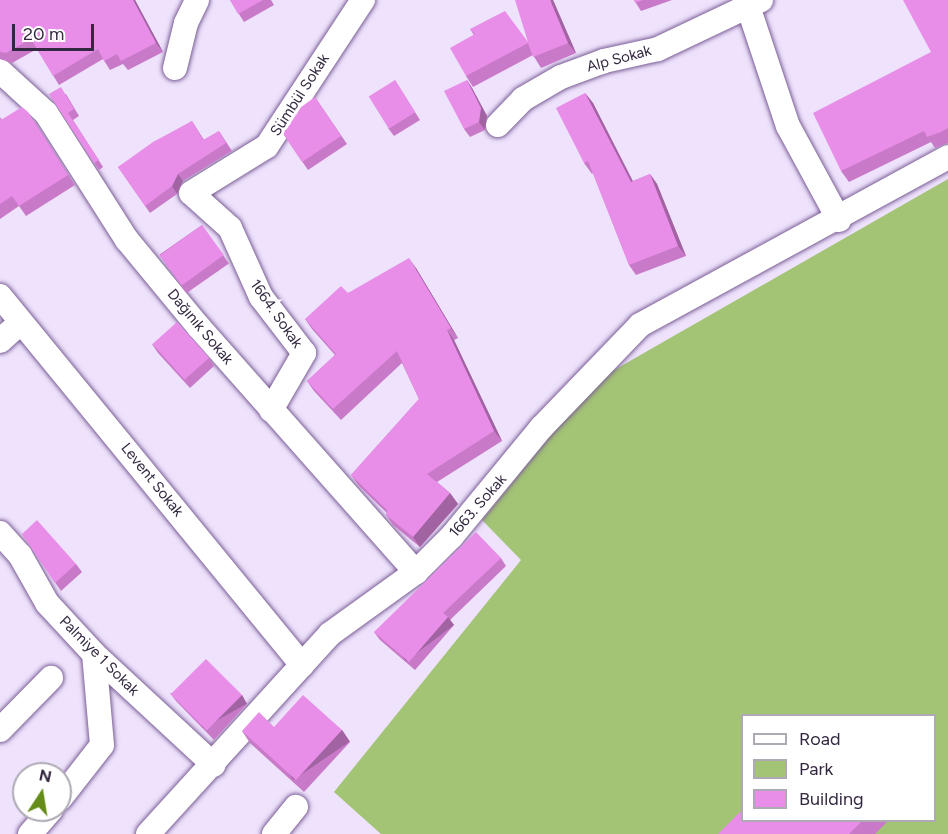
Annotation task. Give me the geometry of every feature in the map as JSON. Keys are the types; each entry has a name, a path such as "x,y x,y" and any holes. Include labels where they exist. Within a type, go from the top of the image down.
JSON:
{"street":[{"path":"175,68 186,23 197,0"},
{"name":"Sümbül Sokak","path":"191,193 267,146 363,0"},
{"path":"752,2 788,126 839,220"},
{"name":"Alp Sokak","path":"498,125 523,99 561,77 604,61 658,49 752,2"},
{"name":"Dağınık Sokak","path":"0,71 46,113 127,240 271,410 416,572"},
{"name":"1663. Sokak","path":"148,834 214,765 330,634 416,572 452,536 542,427 640,325 839,220 948,157"},
{"name":"1664. Sokak","path":"191,193 230,228 261,297 304,353 271,410"},
{"name":"Levent Sokak","path":"0,296 302,665"},
{"path":"0,341 21,322"},
{"name":"Palmiye 1 Sokak","path":"0,533 20,555 47,603 94,654 214,765"},
{"path":"72,784 102,745 94,654"},
{"path":"0,730 51,678"},
{"path":"274,834 296,807"},
{"path":"30,834 40,822"}],"green space":[{"path":"948,179 948,834 381,834 334,792 521,560 482,520 595,381"}],"building":[{"path":"0,0 133,0 156,43 121,61 117,54 104,61 98,49 53,76 31,39 6,53 0,52"},
{"path":"230,0 263,0 238,14"},
{"path":"515,0 550,0 568,43 533,57 528,43 466,76 450,48 475,34 470,29 505,11 528,42"},
{"path":"903,0 948,0 948,128 927,137 924,131 841,171 813,113 931,52"},
{"path":"395,80 415,112 389,129 369,96"},
{"path":"467,80 481,108 479,122 464,129 444,91"},
{"path":"61,87 74,109 68,113 99,160 94,163 49,94"},
{"path":"585,93 631,182 650,174 678,246 629,265 588,161 584,163 556,108"},
{"path":"315,97 341,136 302,162 282,132 297,110"},
{"path":"22,107 28,112 68,175 19,206 12,196 0,204 0,118 1,120"},
{"path":"192,121 203,140 219,131 226,143 178,174 172,186 145,206 118,167 153,142"},
{"path":"202,225 224,255 182,285 160,256"},
{"path":"409,258 451,328 447,330 494,431 427,474 450,493 413,537 386,515 387,510 351,475 419,399 397,351 333,409 307,381 336,354 305,319 341,286 348,293"},
{"path":"177,322 209,358 185,380 152,344"},
{"path":"37,520 76,564 55,583 22,534"},
{"path":"476,532 501,558 443,613 448,617 409,662 374,632"},
{"path":"206,659 242,695 207,730 171,694"},
{"path":"303,695 342,730 296,780 242,731 259,712 274,727"},
{"path":"741,811 741,822 861,822 849,834 718,834"}]}
